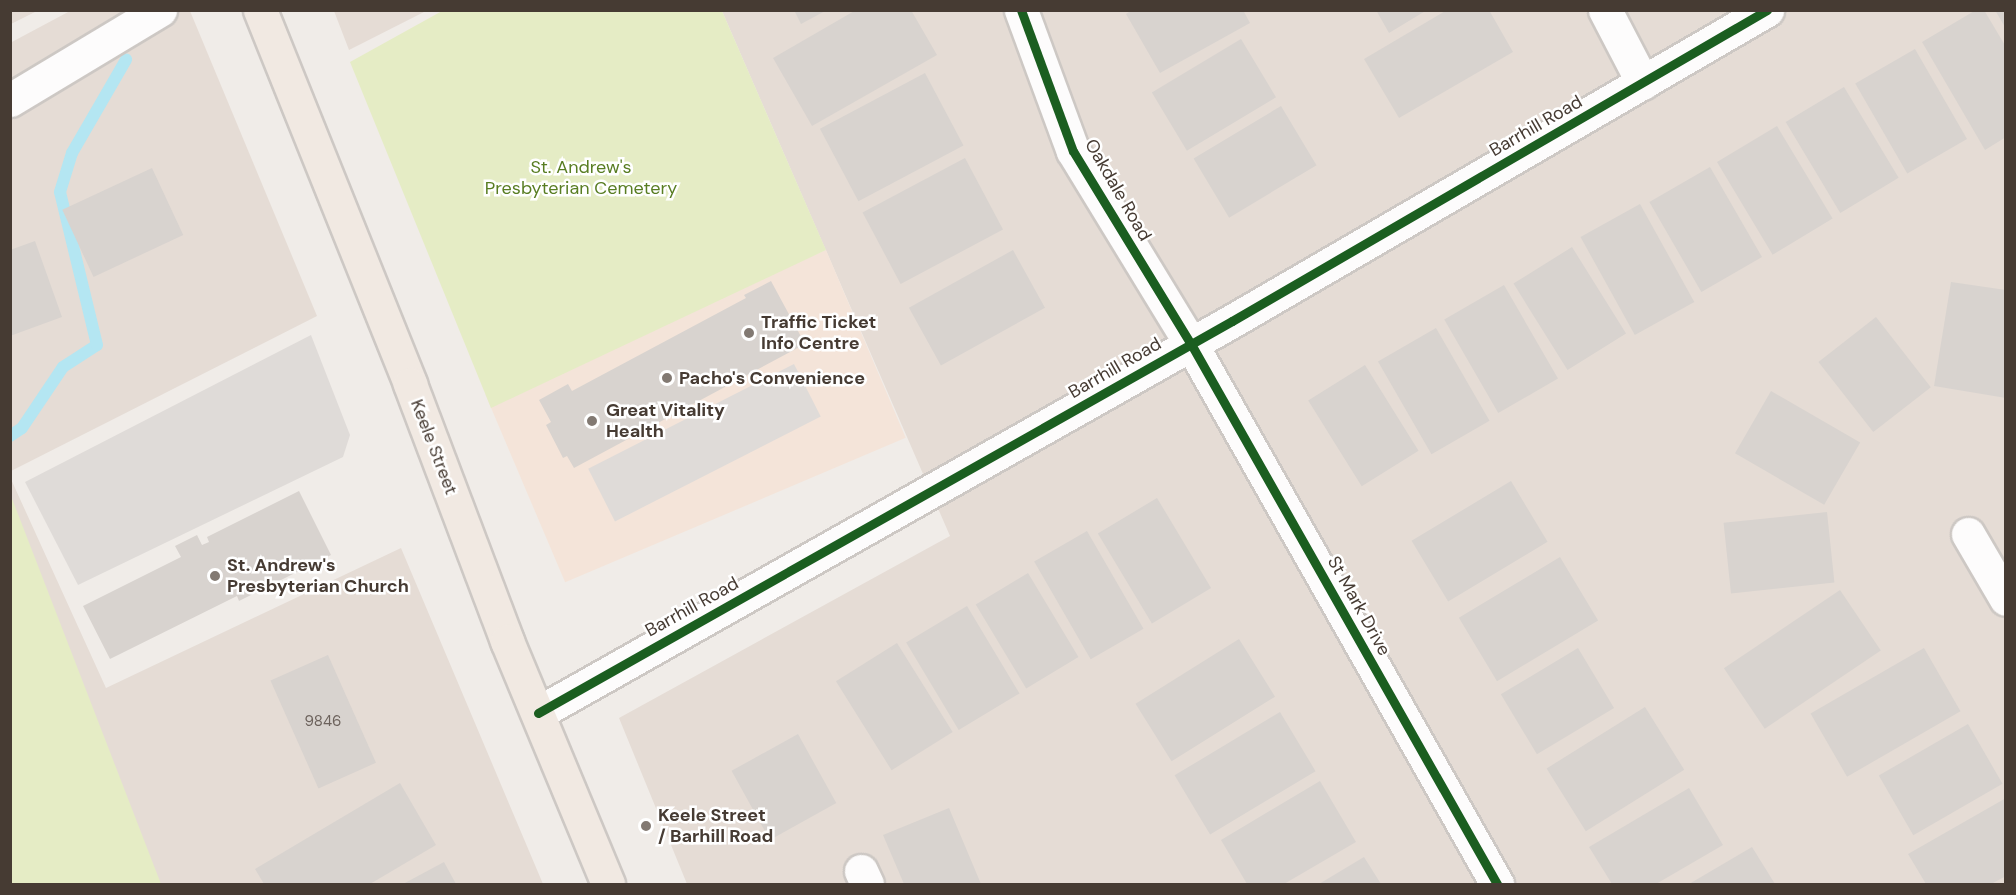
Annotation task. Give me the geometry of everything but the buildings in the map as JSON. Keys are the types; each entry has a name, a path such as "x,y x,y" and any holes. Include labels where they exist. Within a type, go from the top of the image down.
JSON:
{"main road":[{"name":"Keele Street","path":"260,10 608,885"}],"street":[{"path":"10,100 160,10"},
{"name":"Oakdale Road","path":"1021,10 1073,151 1191,344"},
{"path":"1605,10 1643,83"},
{"name":"Barrhill Road","path":"538,713 1191,344 1767,10"},
{"name":"St Mark Drive","path":"1191,344 1497,885"},
{"path":"1968,534 2006,599"}],"shaded area":[{"path":"11,10 37,10 37,11 11,24"},
{"path":"70,11 190,11 317,316 11,471 10,43"},
{"path":"334,11 426,11 349,50"},
{"path":"722,11 2005,11 2005,884 687,884 619,718 950,536"},
{"path":"826,250 906,438 565,582 485,395"},
{"path":"311,335 350,435 343,457 78,585 25,482"},
{"path":"794,364 821,417 615,521 588,469"},
{"path":"10,477 106,688 401,548 543,884 11,884"}],"green space":[{"name":"St. Andrew's Presbyterian Cemetery","path":"442,11 722,11 826,250 491,408 350,62"},
{"path":"11,496 161,884 11,884"}],"waterway":[{"path":"10,436 22,428 63,367 97,345 60,192 72,153 126,60"}],"cycle path":[{"path":"1021,10 1073,151 1191,344 1497,884"},
{"path":"538,713 1232,321 1767,10"}],"place":[{"name":"Traffic Ticket Info Centre","path":"749,333"},
{"name":"Pacho's Convenience","path":"667,378"},
{"name":"Great Vitality Health","path":"592,421"},
{"name":"St. Andrew's Presbyterian Church","path":"215,576"},
{"name":"Keele Street / Barhill Road","path":"646,826"}]}
